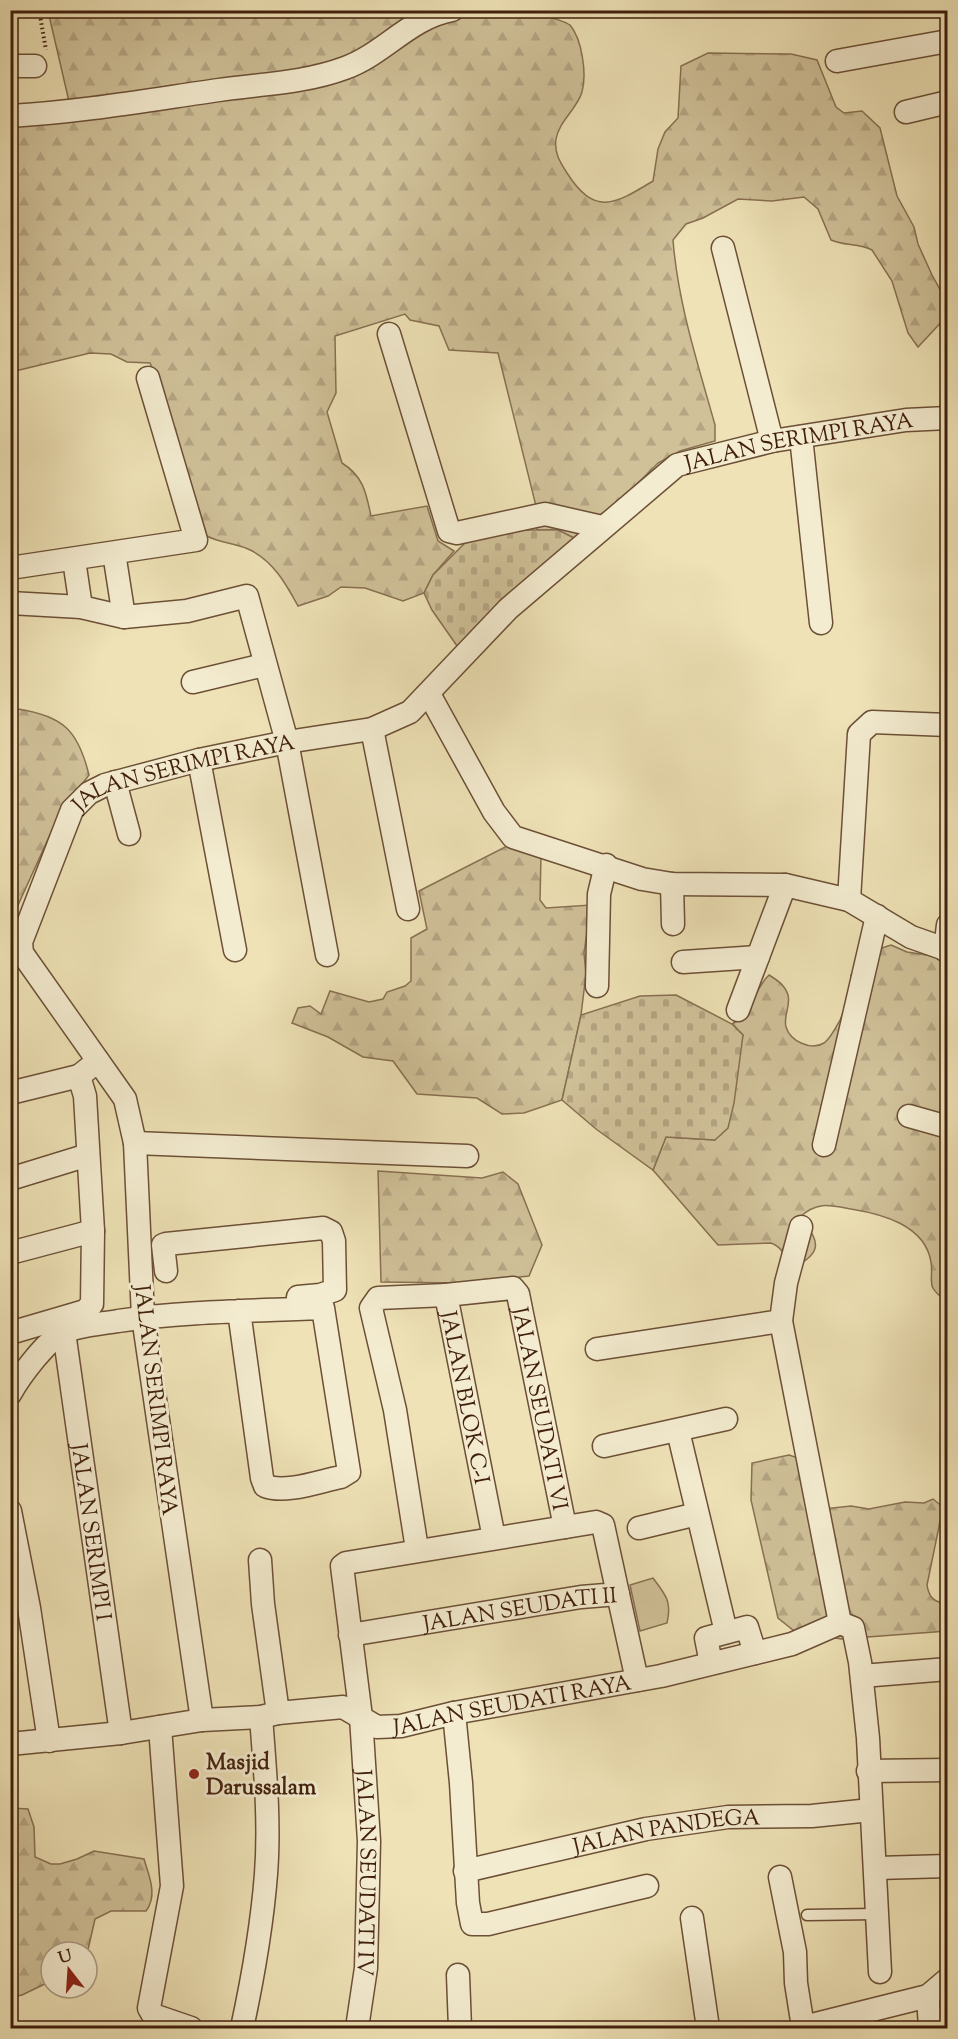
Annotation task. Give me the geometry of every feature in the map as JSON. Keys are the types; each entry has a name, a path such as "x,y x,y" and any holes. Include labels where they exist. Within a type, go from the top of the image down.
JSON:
{"street":[{"path":"10,116 100,108 290,81 345,68 373,54 425,18 452,10"},
{"path":"837,61 948,41"},
{"path":"10,66 34,66"},
{"path":"906,112 948,102"},
{"path":"723,248 772,441"},
{"path":"389,334 449,531 457,533 545,514 602,527"},
{"path":"10,568 196,540 148,378"},
{"name":"JALAN SERIMPI RAYA","path":"202,1720 143,1312 135,1143 125,1099 25,960 16,943 72,810 89,793 115,782 199,760 287,742 372,729 410,712 508,609 677,465 772,441 906,420 948,418"},
{"path":"801,437 821,623"},
{"path":"114,553 124,617"},
{"path":"74,560 81,607"},
{"path":"10,603 81,607 124,617 187,611 247,596 264,665 287,742 327,955"},
{"path":"193,682 264,665"},
{"path":"429,694 494,812 509,834 518,839 606,865 642,879 672,884 785,885 849,900 911,937 946,950 948,925"},
{"path":"849,900 859,734 872,722 948,725"},
{"path":"372,729 408,909"},
{"path":"199,760 235,950"},
{"path":"115,782 129,834"},
{"path":"597,986 599,894 606,865"},
{"path":"672,884 673,924"},
{"path":"738,1010 785,885"},
{"path":"824,1144 877,916"},
{"path":"683,962 758,957"},
{"path":"10,1093 79,1076 98,1061"},
{"path":"12,1334 90,1307 93,1300 93,1231 85,1096 79,1076"},
{"path":"909,1116 948,1127"},
{"path":"135,1143 467,1155"},
{"path":"10,1179 88,1155"},
{"path":"801,1227 786,1283 781,1322 840,1623 853,1628 862,1676 877,1868 876,1914 880,1972"},
{"path":"10,1394 17,1380 64,1332 143,1312 329,1293 335,1290 336,1284 334,1241 331,1232 323,1228 166,1244 163,1245 166,1271"},
{"path":"10,1253 93,1231"},
{"name":"JALAN SEUDATI VI","path":"446,1295 513,1288 518,1293 565,1527"},
{"name":"JALAN BLOK C-I","path":"417,1549 396,1410 371,1308 378,1298 446,1295 494,1538"},
{"path":"143,1312 323,1308 349,1472 341,1477 273,1489 266,1486 262,1478 239,1311"},
{"path":"597,1348 781,1322"},
{"name":"JALAN SERIMPI I","path":"64,1332 121,1733"},
{"path":"604,1446 726,1419"},
{"path":"678,1431 726,1632"},
{"path":"10,1511 29,1608 49,1741"},
{"path":"639,1528 697,1514"},
{"name":"JALAN SEUDATI II","path":"350,1635 581,1597 618,1594 604,1528 599,1523 565,1527"},
{"path":"361,1717 342,1566 346,1563 417,1549 565,1527"},
{"path":"242,2028 256,1962 266,1872 270,1715 260,1560"},
{"path":"618,1594 637,1680"},
{"name":"JALAN SEUDATI RAYA","path":"10,1744 121,1733 202,1720 342,1707 381,1728 637,1680 804,1640 840,1623"},
{"path":"711,1663 705,1638 747,1627 755,1653"},
{"path":"862,1676 948,1669"},
{"path":"454,1713 461,1783 465,1872 469,1917 472,1924 477,1926 647,1886"},
{"name":"JALAN SEUDATI IV","path":"357,2028 366,1968 369,1841 361,1717"},
{"path":"160,1726 171,1886 149,2008 153,2015 191,2028"},
{"path":"868,1771 948,1770"},
{"name":"JALAN PANDEGA","path":"465,1872 646,1829 728,1817 812,1816 871,1810"},
{"path":"877,1868 948,1866"},
{"path":"780,1877 795,1952 796,1983 802,2028 830,2025 928,1996 948,1979"},
{"path":"692,1918 708,2028"},
{"path":"458,1975 460,2028"},
{"path":"928,1996 930,2028"}],"lane":[{"path":"807,1915 876,1914"}],"path":[{"path":"34,66 41,63 46,54 39,10"}],"green space":[{"path":"48,11 553,11 553,18 570,25 578,39 584,76 580,98 558,133 557,153 577,187 596,201 606,202 627,196 653,181 658,149 665,132 678,118 681,66 708,53 791,54 817,60 836,107 844,113 862,111 880,128 897,196 914,227 918,244 947,302 947,316 918,347 908,333 892,281 872,250 831,240 818,209 804,197 772,201 738,199 703,218 686,224 673,240 679,287 715,425 715,441 680,451 658,463 580,541 558,530 537,530 536,506 498,353 449,350 439,326 410,320 405,314 335,336 336,393 327,412 342,463 359,479 371,516 427,506 438,541 454,551 433,575 424,593 403,601 365,588 341,587 328,596 298,606 283,581 265,559 238,545 207,536 161,388 150,363 127,362 111,354 90,353 11,372 10,123 71,110"},
{"path":"520,530 558,530 580,541 462,653 432,610 424,593 433,575 471,537"},
{"path":"18,709 47,716 66,728 80,747 89,775 60,813 13,916 10,916 10,710"},
{"path":"509,845 541,856 540,900 546,908 591,905 584,953 586,974 581,1015 562,1100 524,1113 502,1114 477,1098 417,1094 393,1061 363,1057 328,1037 292,1023 298,1008 310,1006 321,1014 330,991 369,1002 383,999 387,992 405,986 411,981 411,938 427,929 419,891"},
{"path":"891,945 907,952 947,958 947,1301 933,1287 931,1262 927,1249 920,1239 911,1230 888,1218 837,1206 812,1208 800,1217 813,1235 815,1248 807,1259 789,1271 782,1251 771,1243 718,1245 653,1170 666,1137 715,1140 743,1035 732,1024 745,1013 769,975 787,991 789,1003 785,1023 788,1032 802,1043 819,1045 829,1038 840,1020 851,987 851,975 882,948"},
{"path":"676,995 732,1024 743,1035 734,1103 728,1128 715,1140 666,1137 653,1170 596,1129 562,1100 581,1015 640,996"},
{"path":"378,1171 482,1178 503,1172 518,1184 542,1245 529,1276 460,1283 381,1282"},
{"path":"789,1455 798,1458 814,1510 851,1506 869,1509 905,1502 924,1503 933,1499 943,1507 927,1585 933,1599 947,1603 947,1631 841,1639 793,1630 778,1618 751,1500 752,1463"},
{"path":"653,1578 667,1599 669,1610 667,1623 640,1631 630,1585"},
{"path":"10,1808 28,1809 34,1827 35,1857 51,1864 77,1859 94,1851 144,1859 152,1892 150,1905 146,1911 111,1911 95,1919 90,1940 39,1940 39,1987 22,1995 11,1997"}],"place":[{"name":"Masjid Darussalam","path":"194,1774"}]}
